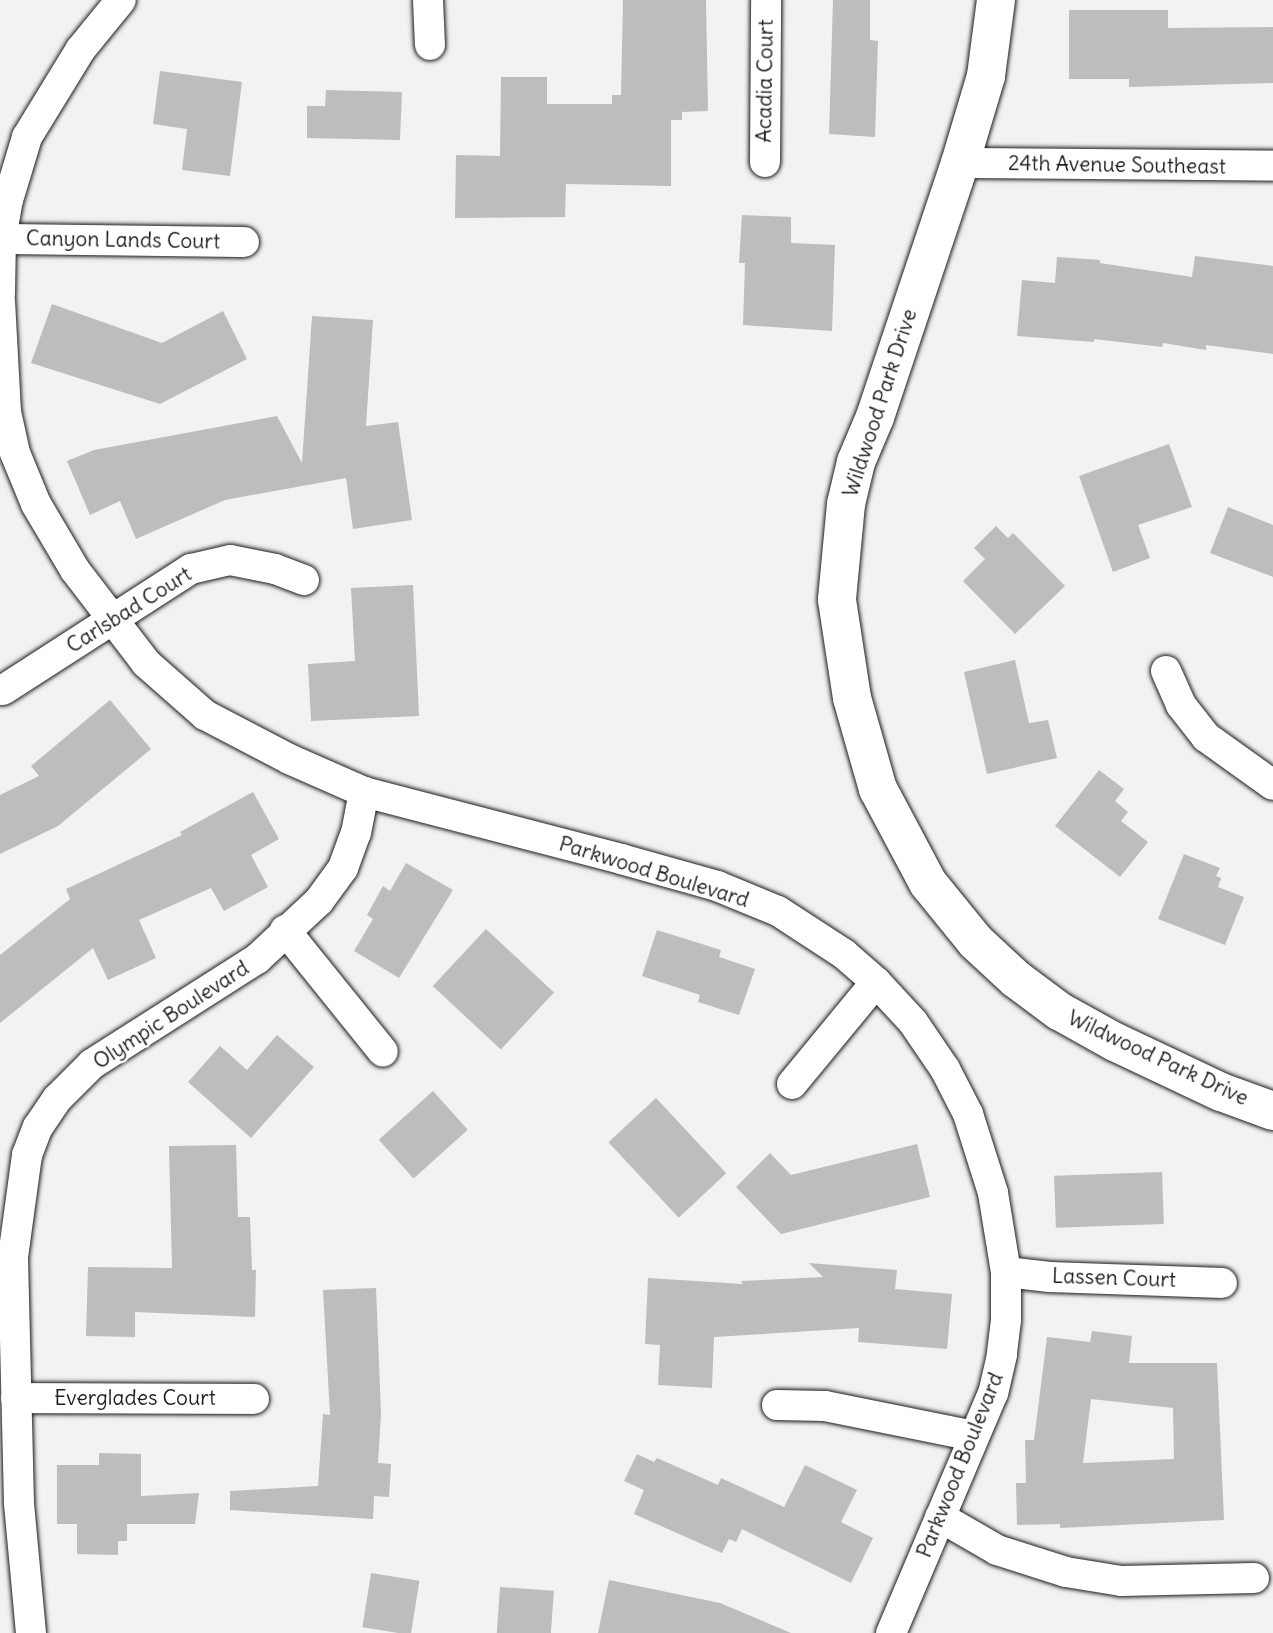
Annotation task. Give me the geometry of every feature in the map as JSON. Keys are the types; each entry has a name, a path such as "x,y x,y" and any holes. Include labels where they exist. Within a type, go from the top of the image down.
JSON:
{"street":[{"path":"0,294 1,239 8,200 27,137 81,49 120,0"},
{"path":"428,0 430,45"},
{"name":"Acadia Court","path":"765,162 766,0"},
{"name":"Wildwood Park Drive","path":"996,0 985,76 960,163 875,417 856,462 846,504 837,600 852,698 878,789 928,883 950,914 1016,979 1059,1011 1115,1042 1220,1091 1273,1111"},
{"name":"24th Avenue Southeast","path":"960,163 1273,166"},
{"name":"Canyon Lands Court","path":"1,239 244,242"},
{"name":"Parkwood Boulevard","path":"0,301 6,412 15,453 36,504 75,570 146,663 205,715 289,759 365,792 717,887 778,911 844,954 876,982 920,1032 945,1069 968,1114 993,1194 1006,1272 1002,1356 993,1393 891,1633"},
{"name":"Carlsbad Court","path":"3,690 191,569 230,560 275,569 304,580"},
{"path":"1166,671 1181,705 1206,737 1273,785"},
{"name":"Olympic Boulevard","path":"31,1633 19,1503 13,1256 27,1155 38,1127 57,1099 92,1064 257,959 318,901 343,868 356,833 365,792"},
{"path":"285,930 383,1052"},
{"path":"792,1084 876,982"},
{"name":"Lassen Court","path":"1006,1272 1051,1277 1222,1283"},
{"name":"Everglades Court","path":"16,1398 254,1399"},
{"path":"777,1405 825,1406 974,1436"},
{"path":"940,1517 997,1550 1066,1572 1121,1581 1254,1578"}],"building":[{"path":"623,0 706,0 708,111 682,112 682,120 671,120 671,186 566,184 565,217 455,218 456,155 500,156 501,77 547,77 547,104 612,104 612,95 621,95"},
{"path":"833,0 870,0 870,40 878,41 875,137 829,134"},
{"path":"1069,10 1168,10 1168,28 1273,27 1273,83 1129,87 1129,79 1069,79"},
{"path":"160,71 242,82 230,176 182,170 187,129 153,124"},
{"path":"326,90 402,92 400,140 307,138 307,106 325,106"},
{"path":"742,215 791,217 791,243 835,245 832,331 743,325 745,263 739,263"},
{"path":"1195,256 1273,266 1273,354 1206,345 1206,350 1163,343 1162,347 1094,339 1094,342 1017,336 1022,280 1055,283 1057,257 1100,260 1100,263 1192,277"},
{"path":"52,304 162,343 223,311 247,359 160,404 31,363"},
{"path":"312,316 373,320 366,426 398,422 412,520 353,529 346,478 225,500 136,539 120,501 90,515 67,461 94,450 277,416 302,463"},
{"path":"1169,444 1192,507 1138,525 1150,558 1113,572 1079,476"},
{"path":"1228,507 1273,525 1273,577 1210,553"},
{"path":"996,526 1008,538 1013,533 1065,586 1015,634 963,581 985,559 974,548"},
{"path":"413,585 419,716 311,721 308,664 355,661 351,588"},
{"path":"1015,660 1029,723 1048,720 1057,758 987,774 964,672"},
{"path":"110,700 151,749 58,826 0,854 0,795 39,776 31,766"},
{"path":"1099,770 1124,789 1115,801 1128,812 1121,821 1148,842 1120,877 1055,826"},
{"path":"253,792 279,839 251,855 268,887 224,911 211,888 139,920 156,958 108,980 93,948 0,1023 0,955 70,899 66,889 182,835 180,832"},
{"path":"1184,854 1220,868 1216,876 1221,878 1218,887 1244,897 1225,945 1158,919"},
{"path":"406,863 453,890 399,978 354,951 373,919 367,915 383,886 390,891"},
{"path":"486,929 554,992 501,1049 433,986"},
{"path":"657,930 721,950 719,957 755,969 739,1015 698,1002 700,995 642,976"},
{"path":"277,1035 314,1067 251,1138 188,1082 220,1046 247,1070"},
{"path":"433,1091 468,1130 414,1178 379,1140"},
{"path":"656,1098 726,1173 679,1218 608,1142"},
{"path":"917,1144 930,1197 781,1234 736,1187 770,1153 791,1175"},
{"path":"236,1145 238,1217 250,1217 252,1270 256,1270 255,1317 135,1312 135,1337 86,1336 88,1267 172,1268 169,1146"},
{"path":"1162,1172 1164,1224 1056,1228 1054,1176"},
{"path":"809,1263 897,1270 895,1289 952,1294 947,1349 858,1342 859,1328 714,1337 712,1388 658,1385 660,1345 645,1344 648,1278 743,1284 741,1281 823,1277"},
{"path":"376,1288 381,1414 378,1463 391,1464 389,1497 374,1496 373,1519 230,1510 230,1491 318,1486 323,1414 330,1415 323,1290"},
{"path":"1092,1331 1132,1336 1129,1363 1217,1363 1224,1520 1060,1528 1060,1524 1017,1525 1016,1483 1026,1483 1025,1440 1034,1440 1047,1337 1090,1342","holes":["1091,1399 1173,1408 1174,1459 1083,1463"]},
{"path":"99,1453 141,1454 141,1496 199,1493 195,1524 127,1524 127,1541 118,1541 118,1555 77,1554 77,1524 57,1524 57,1465 99,1465"},
{"path":"637,1454 654,1462 657,1458 718,1485 721,1478 784,1507 805,1465 857,1490 841,1522 873,1538 851,1583 742,1529 736,1542 729,1539 722,1553 634,1514 644,1490 624,1481"},
{"path":"371,1573 419,1581 411,1633 362,1627"},
{"path":"609,1580 720,1603 791,1633 598,1633"},
{"path":"500,1587 554,1591 551,1633 497,1633"}]}
